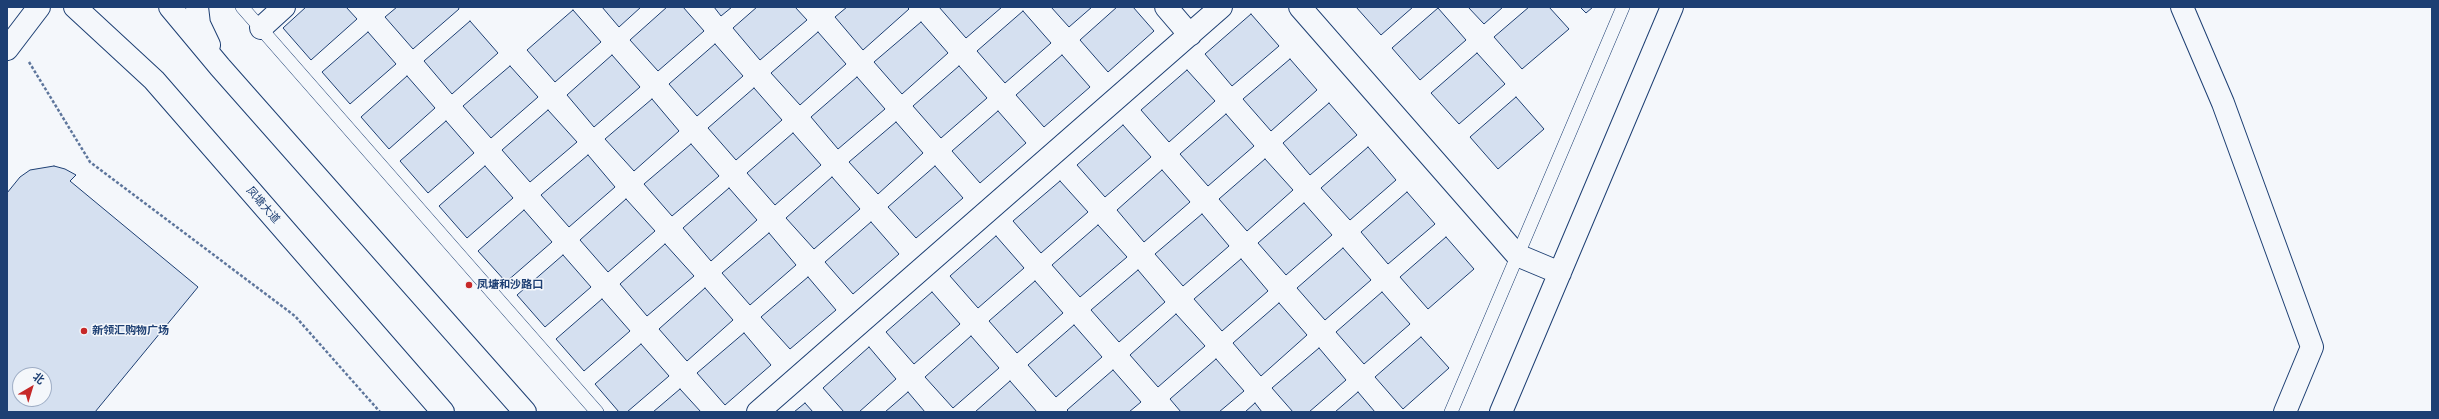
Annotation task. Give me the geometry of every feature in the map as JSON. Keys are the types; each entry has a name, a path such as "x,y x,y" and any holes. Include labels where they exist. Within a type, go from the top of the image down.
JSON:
{"street":[{"path":"11,44 39,7"},
{"name":"凤塘大道","path":"75,7 154,80 443,412"},
{"path":"170,7 220,67 525,412"},
{"path":"197,7 200,24 220,67"},
{"path":"261,28 284,7"},
{"path":"1166,7 1190,34"},
{"path":"758,412 1221,7"},
{"path":"1300,7 1517,255 1560,273"},
{"path":"1501,412 1672,7"},
{"path":"2182,7 2224,103 2312,347 2285,412"}],"lane":[{"path":"242,7 597,412"},
{"path":"1451,412 1623,7"}],"path":[{"path":"11,44 90,162 295,316 380,412"}],"building":[{"path":"306,7 346,7 357,19 311,60 283,28"},
{"path":"397,7 458,7 459,9 413,49 385,17"},
{"path":"602,7 641,7 619,27"},
{"path":"667,7 683,7 704,31 658,71 630,40"},
{"path":"714,7 732,7 721,16"},
{"path":"757,7 795,7 807,20 760,60 733,28"},
{"path":"847,7 907,7 909,9 863,50 835,17"},
{"path":"939,7 1002,7 966,38"},
{"path":"1051,7 1092,7 1069,27"},
{"path":"1117,7 1133,7 1154,31 1108,72 1080,40"},
{"path":"1356,7 1413,7 1381,35"},
{"path":"1468,7 1503,7 1484,24"},
{"path":"1529,7 1549,7 1569,29 1522,69 1494,37"},
{"path":"1580,7 1593,7 1586,13"},
{"path":"1438,8 1466,40 1420,80 1392,48"},
{"path":"573,10 601,42 555,82 527,50"},
{"path":"1023,11 1051,43 1005,83 977,51"},
{"path":"1251,14 1279,46 1232,86 1205,54"},
{"path":"470,21 498,53 452,94 424,61"},
{"path":"921,22 948,53 902,94 874,62"},
{"path":"368,32 396,64 350,104 322,72"},
{"path":"818,32 846,64 800,105 771,73"},
{"path":"715,44 743,76 697,116 669,84"},
{"path":"1477,53 1505,84 1459,124 1431,93"},
{"path":"612,55 640,87 594,127 567,95"},
{"path":"1062,55 1090,87 1044,127 1016,95"},
{"path":"1290,59 1317,90 1271,131 1243,99"},
{"path":"510,66 538,97 491,138 463,106"},
{"path":"959,66 987,98 941,138 913,106"},
{"path":"1187,70 1215,101 1169,142 1141,110"},
{"path":"407,76 435,108 389,149 361,117"},
{"path":"857,77 885,109 838,149 811,117"},
{"path":"754,88 782,120 736,160 708,128"},
{"path":"1516,97 1544,129 1498,169 1470,137"},
{"path":"652,99 679,131 634,171 605,139"},
{"path":"1329,103 1357,135 1310,175 1283,143"},
{"path":"548,110 577,142 530,182 502,150"},
{"path":"998,111 1026,143 980,183 952,151"},
{"path":"1226,114 1254,146 1208,186 1180,154"},
{"path":"446,121 474,153 428,193 400,161"},
{"path":"896,122 923,153 878,194 849,162"},
{"path":"1123,125 1151,157 1105,197 1077,165"},
{"path":"793,133 821,165 775,205 747,173"},
{"path":"691,144 719,176 672,216 644,184"},
{"path":"1368,147 1396,180 1350,220 1321,188"},
{"path":"588,155 615,187 569,227 541,195"},
{"path":"1265,159 1293,190 1247,231 1219,199"},
{"name":"新领汇购物广场","path":"54,166 65,169 76,175 70,181 198,287 95,412 7,412 7,193 20,177 30,170"},
{"path":"485,166 513,198 467,238 439,206"},
{"path":"935,166 963,198 916,238 888,207"},
{"path":"1162,170 1190,202 1144,242 1117,210"},
{"path":"832,177 860,209 814,249 786,218"},
{"path":"1060,181 1088,212 1041,253 1013,221"},
{"path":"729,188 757,220 711,261 683,228"},
{"path":"1407,192 1435,224 1388,264 1361,232"},
{"path":"626,199 655,231 608,272 580,240"},
{"path":"1304,203 1332,235 1286,275 1258,243"},
{"path":"524,210 552,242 506,282 478,251"},
{"path":"1202,214 1229,246 1183,286 1155,254"},
{"path":"871,222 899,254 853,294 825,262"},
{"path":"1098,225 1127,257 1080,297 1052,265"},
{"path":"769,233 796,265 750,305 722,273"},
{"path":"996,236 1024,268 978,308 950,276"},
{"path":"1446,237 1474,269 1428,309 1400,277"},
{"path":"665,244 694,276 647,316 620,284"},
{"path":"1343,248 1371,280 1325,320 1297,288"},
{"path":"563,255 591,287 545,327 517,295"},
{"path":"1241,259 1268,291 1222,331 1194,299"},
{"path":"1138,270 1165,302 1119,342 1091,310"},
{"path":"808,277 836,310 790,349 761,317"},
{"path":"1035,281 1063,313 1017,353 989,321"},
{"path":"705,288 733,320 687,361 659,329"},
{"path":"932,292 960,324 914,364 886,332"},
{"path":"1382,292 1410,324 1364,364 1336,332"},
{"path":"602,299 630,331 584,371 556,339"},
{"path":"1279,303 1307,335 1261,376 1233,343"},
{"path":"1176,314 1205,346 1158,387 1130,355"},
{"path":"1074,325 1102,357 1056,397 1028,365"},
{"path":"744,333 771,365 725,405 697,373"},
{"path":"971,336 999,368 953,408 925,377"},
{"path":"1421,337 1449,368 1403,409 1375,377"},
{"path":"641,344 669,376 627,412 619,412 595,384"},
{"path":"869,347 896,379 859,412 844,412 823,388"},
{"path":"1319,348 1346,380 1309,412 1293,412 1272,388"},
{"path":"1216,359 1244,391 1219,412 1181,412 1170,399"},
{"path":"1113,370 1141,402 1129,412 1069,412 1067,410"},
{"path":"1010,381 1037,412 975,412"},
{"path":"680,389 701,412 653,412"},
{"path":"908,392 925,412 885,412"},
{"path":"1358,392 1375,412 1335,412"},
{"path":"805,403 813,412 794,412"},
{"path":"1255,403 1262,412 1245,412"}],"place":[{"name":"凤塘和沙路口","path":"469,285"},
{"name":"新领汇购物广场","path":"84,331"}]}
